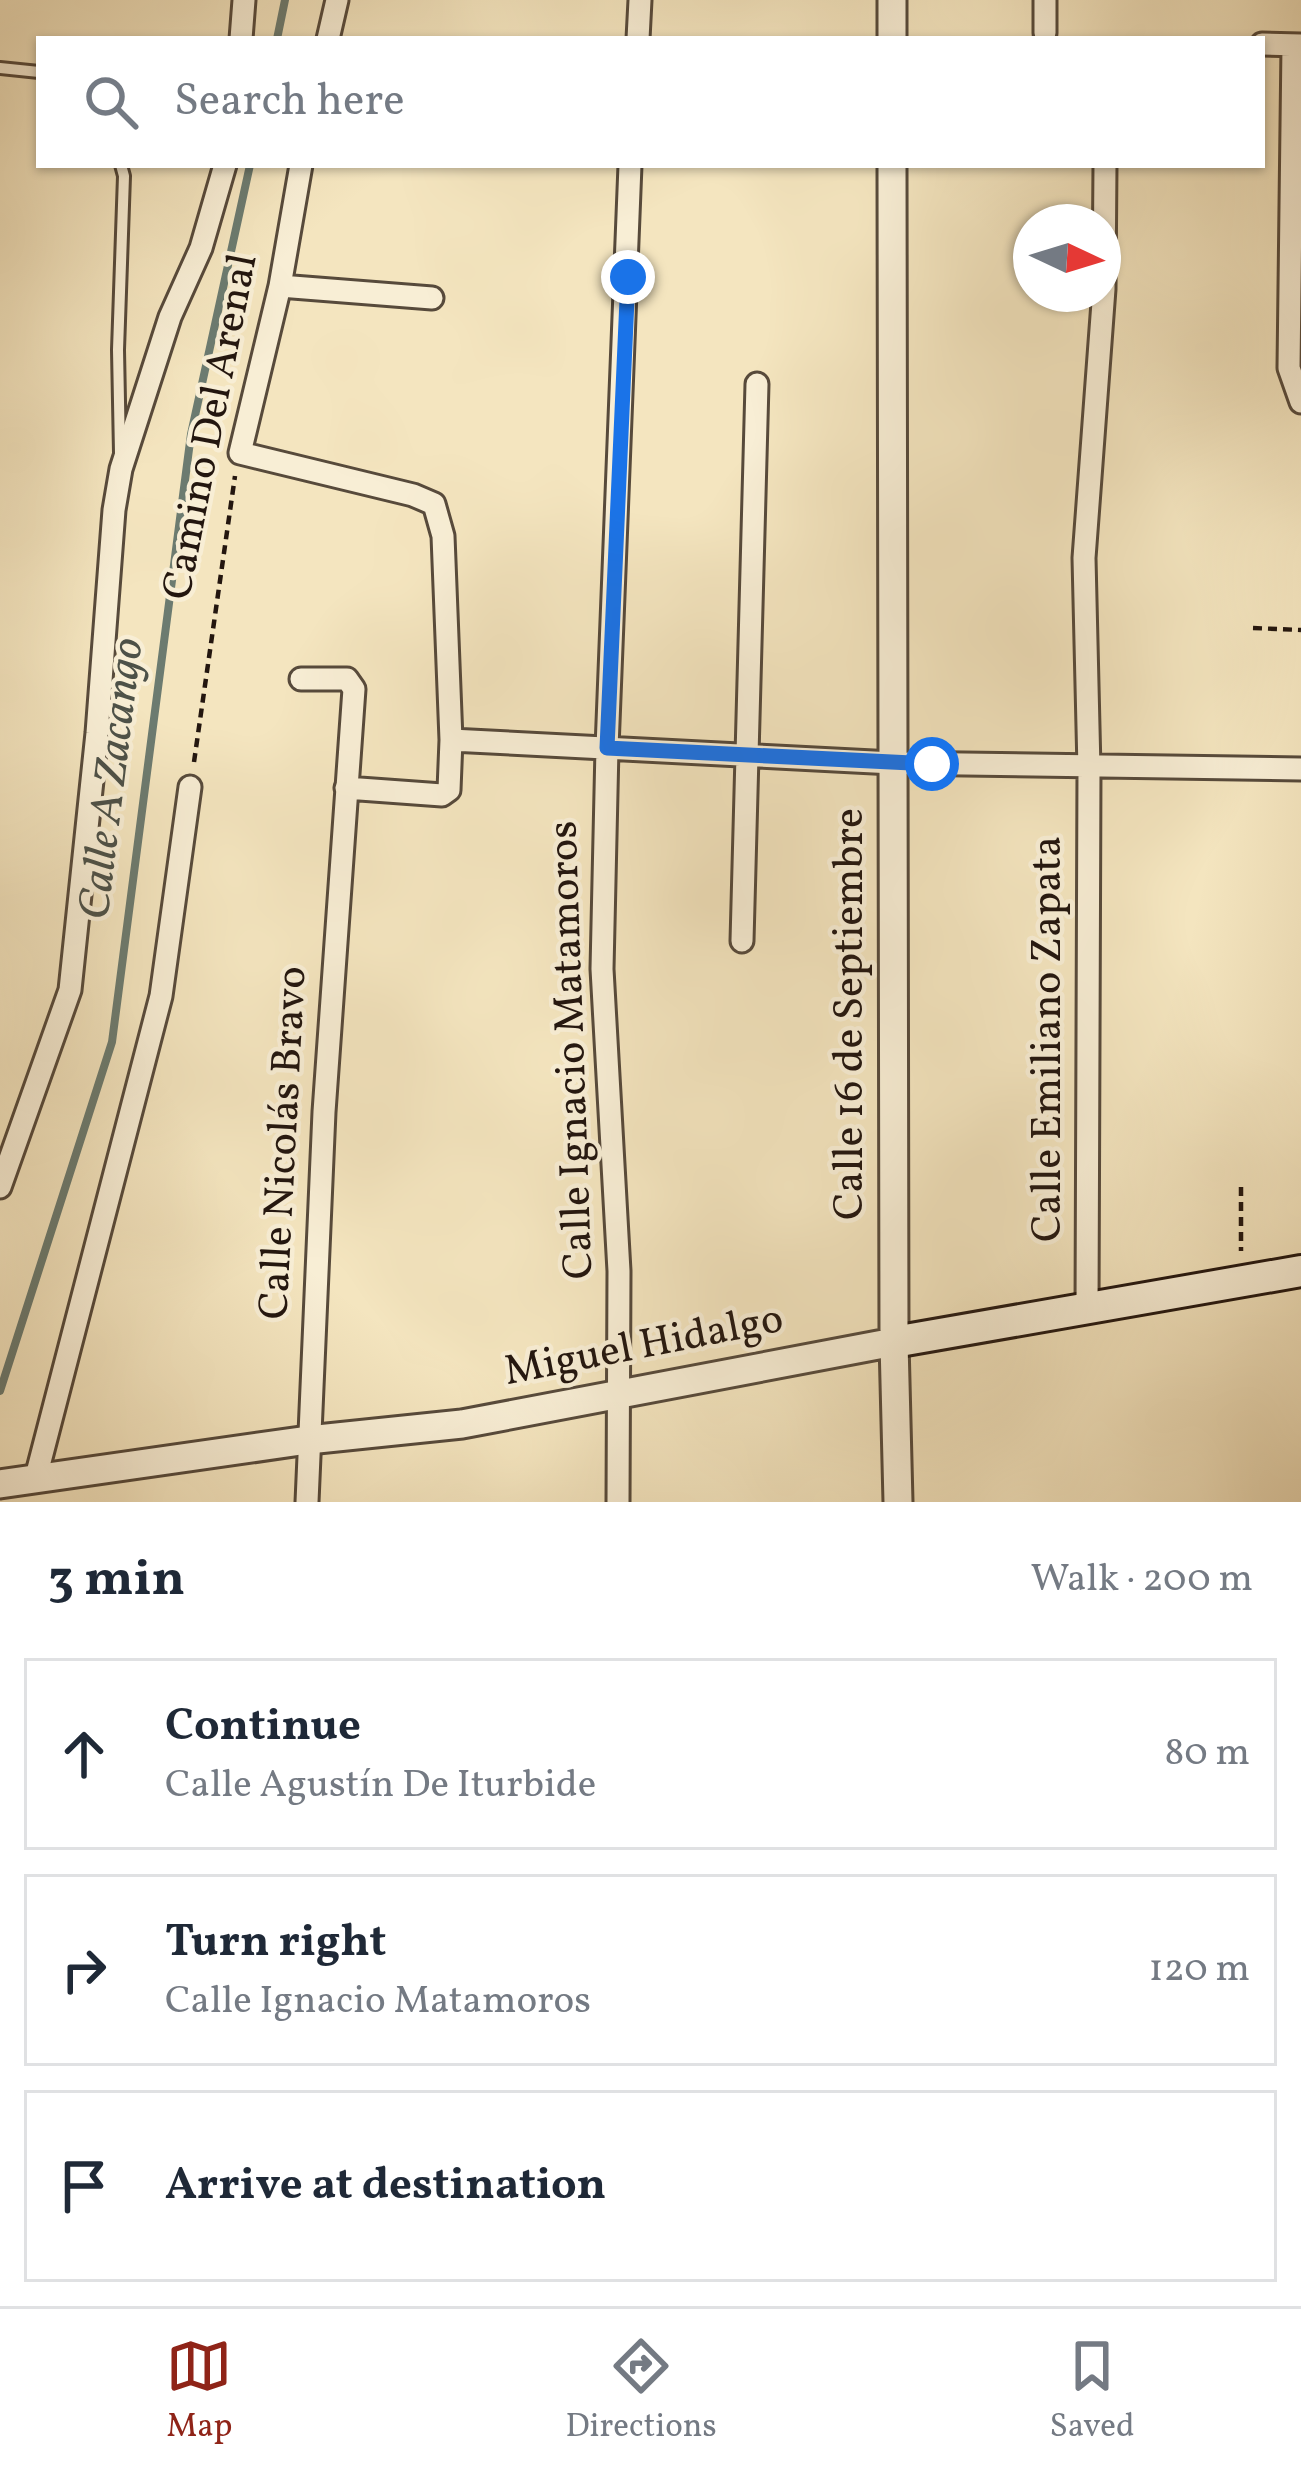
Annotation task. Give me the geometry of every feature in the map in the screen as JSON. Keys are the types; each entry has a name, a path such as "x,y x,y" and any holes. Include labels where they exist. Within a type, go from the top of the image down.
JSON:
{"main road":[{"name":"Miguel Hidalgo","path":"894,1342 1301,1271"}],"street":[{"path":"241,36 244,0"},
{"path":"329,36 337,0"},
{"path":"638,36 640,0"},
{"path":"892,0 892,36"},
{"path":"1045,0 1046,33"},
{"path":"1265,44 1297,45 1289,368 1299,401"},
{"path":"0,1187 70,990 78,945 121,469 170,317 201,248 224,168"},
{"name":"Camino Del Arenal","path":"240,453 280,286 301,168"},
{"name":"Calle Ignacio Matamoros","path":"618,1502 619,1271 602,969 630,168"},
{"name":"Calle 16 de Septiembre","path":"892,168 898,1502"},
{"name":"Calle Emiliano Zapata","path":"1106,168 1106,204"},
{"path":"280,286 433,298"},
{"name":"Calle Emiliano Zapata","path":"1087,1310 1089,769 1084,558 1103,312"},
{"path":"742,941 757,384"},
{"path":"240,453 434,504 443,536 451,786 445,794 346,788"},
{"name":"Calle Nicolás Bravo","path":"301,679 347,679 354,686 324,1112 307,1502"},
{"path":"451,740 893,763 1301,769"},
{"path":"35,1477 161,996 190,787"},
{"name":"Miguel Hidalgo","path":"0,1484 308,1440 462,1424 894,1342"}],"lane":[{"path":"0,68 36,72"},
{"path":"121,168 121,469"}],"path":[{"name":"Camino Del Arenal","path":"190,787 240,453"},
{"path":"1253,628 1301,629"},
{"path":"1241,1187 1241,1280"}],"waterway":[{"name":"Calle A Zacango","path":"278,36 285,0"},
{"name":"Calle A Zacango","path":"0,1391 112,1042 191,434 249,168"}],"route":[{"path":"628,277 607,748 932,764"}]}
